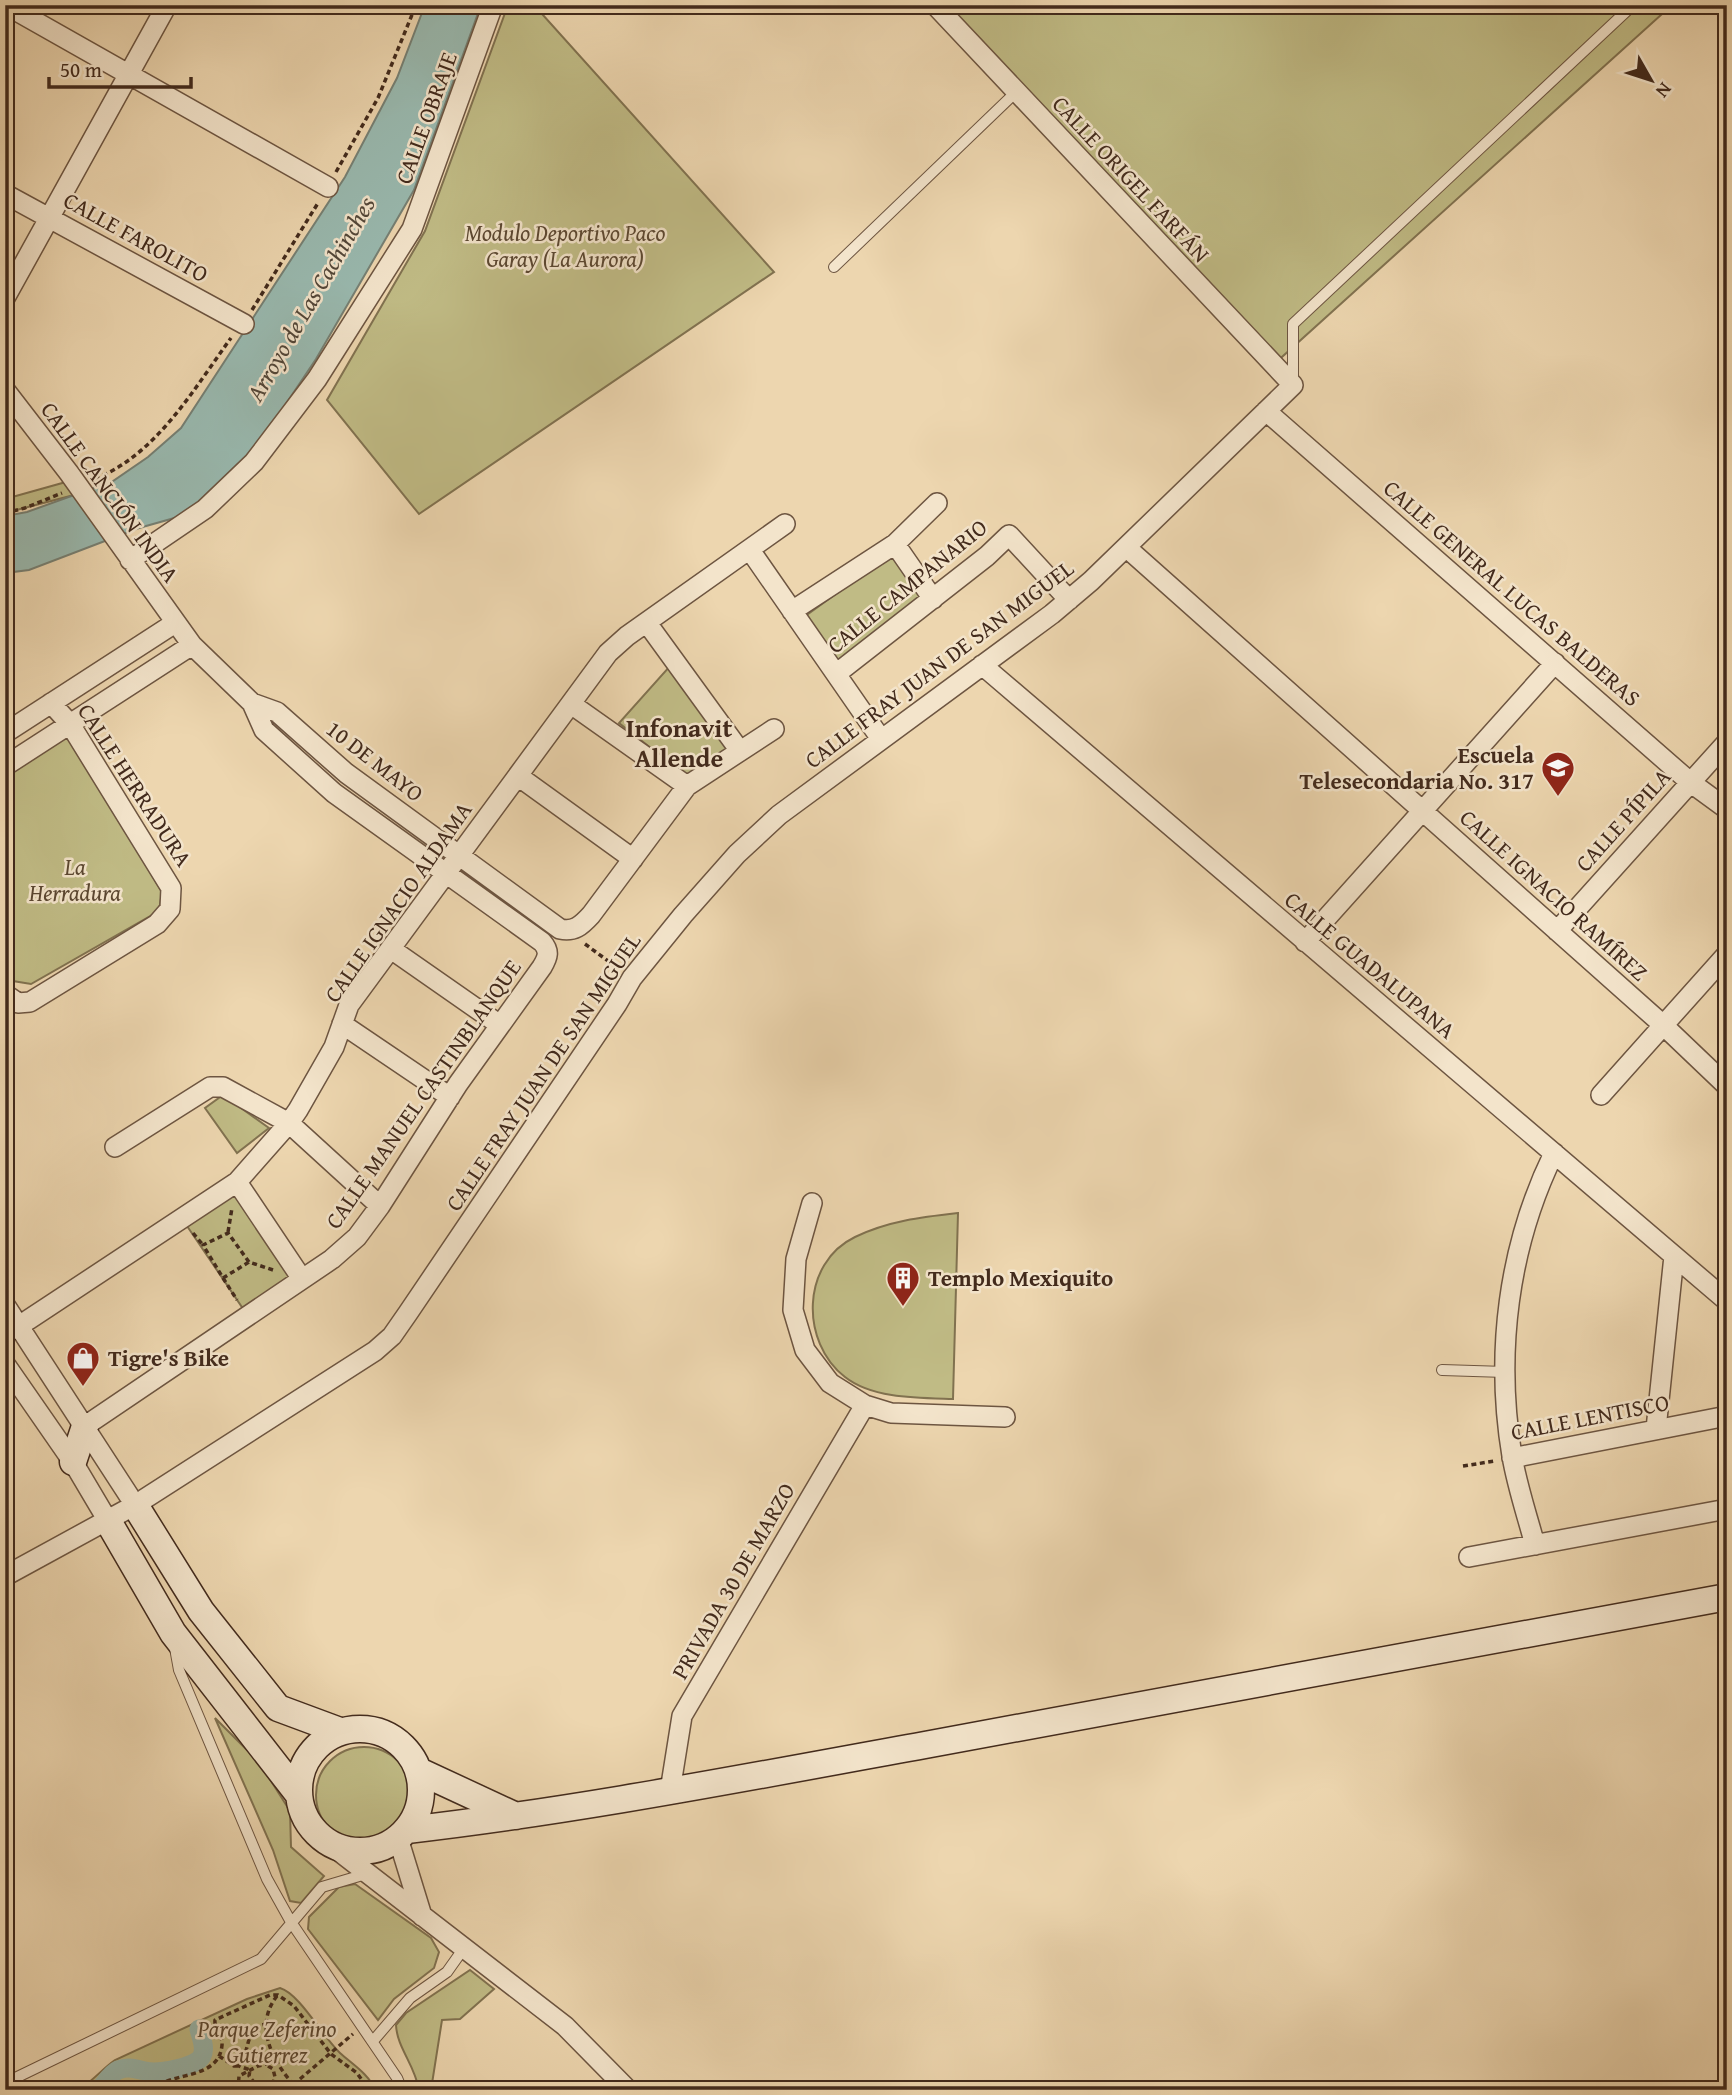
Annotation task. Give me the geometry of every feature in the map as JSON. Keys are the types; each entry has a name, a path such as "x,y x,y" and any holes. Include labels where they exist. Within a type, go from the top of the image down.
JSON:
{"main road":[{"path":"73,1462 85,1426"},
{"path":"135,1505 201,1611 278,1708 340,1731"},
{"path":"108,1521 124,1527 180,1606 201,1611"},
{"path":"108,1521 173,1633 299,1795 307,1822 327,1842 351,1851 376,1849 402,1834 670,1791 1727,1597"},
{"path":"299,1795 303,1768 317,1745 340,1731 365,1728 388,1735 407,1750 419,1771 422,1792 417,1812 402,1834"},
{"path":"419,1771 517,1817"}],"street":[{"path":"6,5 328,187"},
{"path":"5,298 167,5"},
{"name":"CALLE OBRAJE","path":"130,560 205,509 254,463 317,379 412,229 494,5"},
{"name":"CALLE ORIGEL FARFÁN","path":"935,5 1293,385"},
{"name":"CALLE FAROLITO","path":"5,194 244,324"},
{"name":"CALLE FRAY JUAN DE SAN MIGUEL","path":"5,1576 135,1505 375,1352 392,1336 632,978 737,854 779,815 1069,600 1127,548 1293,385"},
{"name":"CALLE CANCIÓN INDIA","path":"5,390 175,623"},
{"name":"CALLE GENERAL LUCAS BALDERAS","path":"1266,411 1690,782 1727,809"},
{"path":"792,611 895,544 937,503"},
{"name":"CALLE IGNACIO ALDAMA","path":"10,1317 237,1182 289,1123 334,1047 349,1005 608,653 785,524"},
{"name":"CALLE CAMPANARIO","path":"836,674 987,556 1009,535 1069,600"},
{"path":"895,544 933,599"},
{"name":"CALLE IGNACIO RAMÍREZ","path":"1127,548 1662,1024 1727,1086"},
{"path":"750,550 881,739"},
{"path":"5,733 175,623"},
{"name":"10 DE MAYO","path":"175,623 192,645 252,703 264,730 334,793 547,948"},
{"path":"647,623 740,751"},
{"path":"5,766 192,645"},
{"path":"1306,942 1555,663"},
{"name":"CALLE GUADALUPANA","path":"982,666 1727,1301"},
{"name":"CALLE HERRADURA","path":"5,993 18,1003 30,1002 157,924 170,909 171,888 70,724 51,703"},
{"name":"10 DE MAYO","path":"252,703 277,712 333,761 460,856 560,929 570,931"},
{"path":"571,704 687,786"},
{"path":"570,931 582,925 591,915 687,786 774,729"},
{"name":"CALLE PÍPILA","path":"1557,931 1727,742"},
{"path":"318,778 333,761"},
{"path":"518,776 633,859"},
{"name":"CALLE MANUEL CASTINBLANQUE","path":"85,1426 332,1259 357,1237 450,1097 548,958 547,948"},
{"path":"391,949 500,1025"},
{"path":"1601,1095 1727,954"},
{"path":"342,1024 450,1097"},
{"path":"115,1147 210,1087 223,1087 289,1123 380,1206"},
{"path":"1535,1545 1513,1458 1504,1390 1507,1314 1517,1251 1536,1191 1554,1153"},
{"path":"237,1182 302,1279"},
{"path":"812,1203 796,1259 793,1310 805,1350 830,1383 865,1405 891,1413 1005,1417"},
{"path":"1656,1429 1674,1256"},
{"path":"10,1317 85,1426 135,1505"},
{"path":"6,1368 73,1462 108,1521"},
{"name":"PRIVADA 30 DE MARZO","path":"670,1791 682,1716 865,1405"},
{"name":"CALLE LENTISCO","path":"1513,1458 1727,1416"},
{"path":"1469,1557 1727,1509"},
{"path":"402,1834 422,1916"},
{"path":"327,1842 565,2026 628,2090"}],"lane":[{"path":"1293,385 1293,324 1633,5"},
{"path":"834,267 1016,92"},
{"path":"1442,1370 1505,1372"},
{"path":"173,1633 179,1670 267,1879 291,1922 373,2041 402,2090"},
{"path":"5,2083 261,1959 322,1887 366,1874"},
{"path":"373,2041 410,1998 447,1972 464,1948"}],"path":[{"path":"5,513 25,508 73,480 119,469 166,427 244,324 328,187 378,98 416,5"},
{"path":"570,931 632,978"},
{"path":"248,1316 203,1245 228,1233 249,1262 302,1279"},
{"path":"223,1278 249,1262"},
{"name":"CALLE LENTISCO","path":"1463,1466 1513,1458"},
{"path":"152,2090 159,2083 199,2073 219,2056 221,2037 214,2027 215,2020 270,1995 278,1995 294,2006 331,2054 357,2073 369,2090"},
{"path":"278,1995 272,2003 267,2036 275,2062 299,2090"},
{"path":"239,2066 247,2051 250,2033 255,2027 267,2024"},
{"path":"287,2090 363,2026"},
{"path":"219,2056 234,2066 250,2070"},
{"path":"238,2090 239,2076 275,2062"},
{"path":"266,2065 273,2069 275,2077 271,2089"},
{"path":"250,2070 249,2076 260,2090"}],"green space":[{"name":"Modulo Deportivo Paco Garay (La Aurora)","path":"508,5 534,5 774,272 419,514 327,400 425,231"},
{"path":"935,5 1672,5 1273,365"},
{"path":"66,482 74,495 5,513 5,499"},
{"path":"898,549 930,602 837,667 804,617"},
{"path":"670,666 736,753 689,778 619,723"},
{"name":"La Herradura","path":"69,735 162,892 159,911 31,984 13,981 5,968 5,774"},
{"path":"223,1095 269,1128 237,1153 205,1108"},
{"path":"237,1182 302,1279 248,1316 187,1226"},
{"path":"958,1213 953,1399 883,1393 869,1390 845,1377 830,1362 820,1344 814,1324 816,1283 824,1265 837,1249 867,1232 905,1220"},
{"path":"215,1718 259,1762 290,1811 291,1847 324,1876 301,1903 290,1901 273,1850"},
{"path":"364,1747 382,1751 398,1761 408,1777 412,1795 408,1813 398,1829 382,1839 364,1843 346,1839 330,1829 320,1813 316,1795 320,1777 330,1761 346,1751"},
{"path":"355,1884 431,1938 439,1952 434,1968 394,1999 378,2020 308,1929 309,1917 339,1887"},
{"path":"470,1970 494,1989 460,2019 442,2020 431,2090 419,2090 399,2041 396,2025 406,2013"},
{"name":"Parque Zeferino Gutierrez","path":"280,1988 295,1998 333,2046 364,2074 375,2090 78,2090 115,2060 247,1999"}],"water":[{"name":"Arroyo de Las Cachinches","path":"425,5 481,5 414,190 316,359 253,453 185,515 139,528 29,570 5,573 5,516 27,512 113,481 148,457 181,428 345,177 397,78"}],"waterway":[{"path":"99,2090 118,2070 132,2068 151,2072 167,2071 192,2064 202,2056 204,2049 199,2029"}],"place":[{"name":"Escuela Telesecondaria No. 317","path":"1558,798"},
{"name":"Templo Mexiquito","path":"903,1308"},
{"name":"Tigre's Bike","path":"83,1388"}],"district":[{"name":"Infonavit Allende","path":"679,743"}]}
